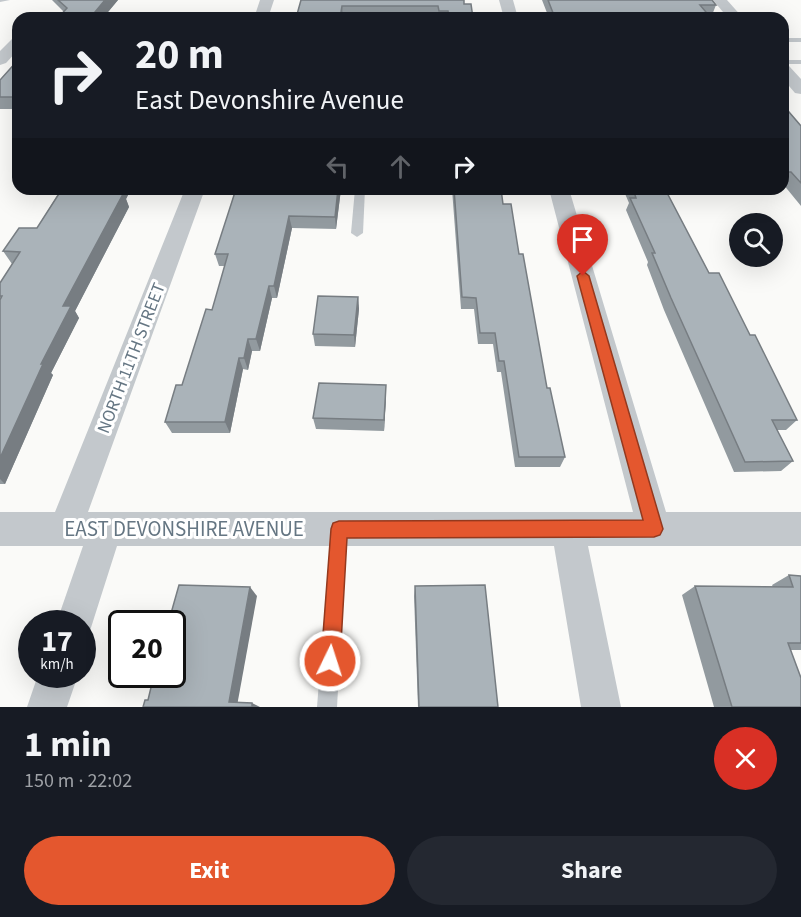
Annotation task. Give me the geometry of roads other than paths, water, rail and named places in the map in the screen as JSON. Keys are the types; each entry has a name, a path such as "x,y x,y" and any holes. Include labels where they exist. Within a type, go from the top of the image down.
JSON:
{"street":[{"path":"720,0 731,12"},
{"path":"0,60 12,46"},
{"path":"789,75 801,88"},
{"name":"NORTH 11TH STREET","path":"66,528 193,195"},
{"path":"561,195 654,529"},
{"name":"EAST DEVONSHIRE AVENUE","path":"0,529 654,529 799,532"},
{"path":"568,529 602,707"},
{"path":"79,610 105,530"},
{"path":"47,707 54,688"}],"lane":[{"path":"0,0 6,0"},
{"path":"357,233 360,195"},
{"path":"327,707 339,529"}]}
